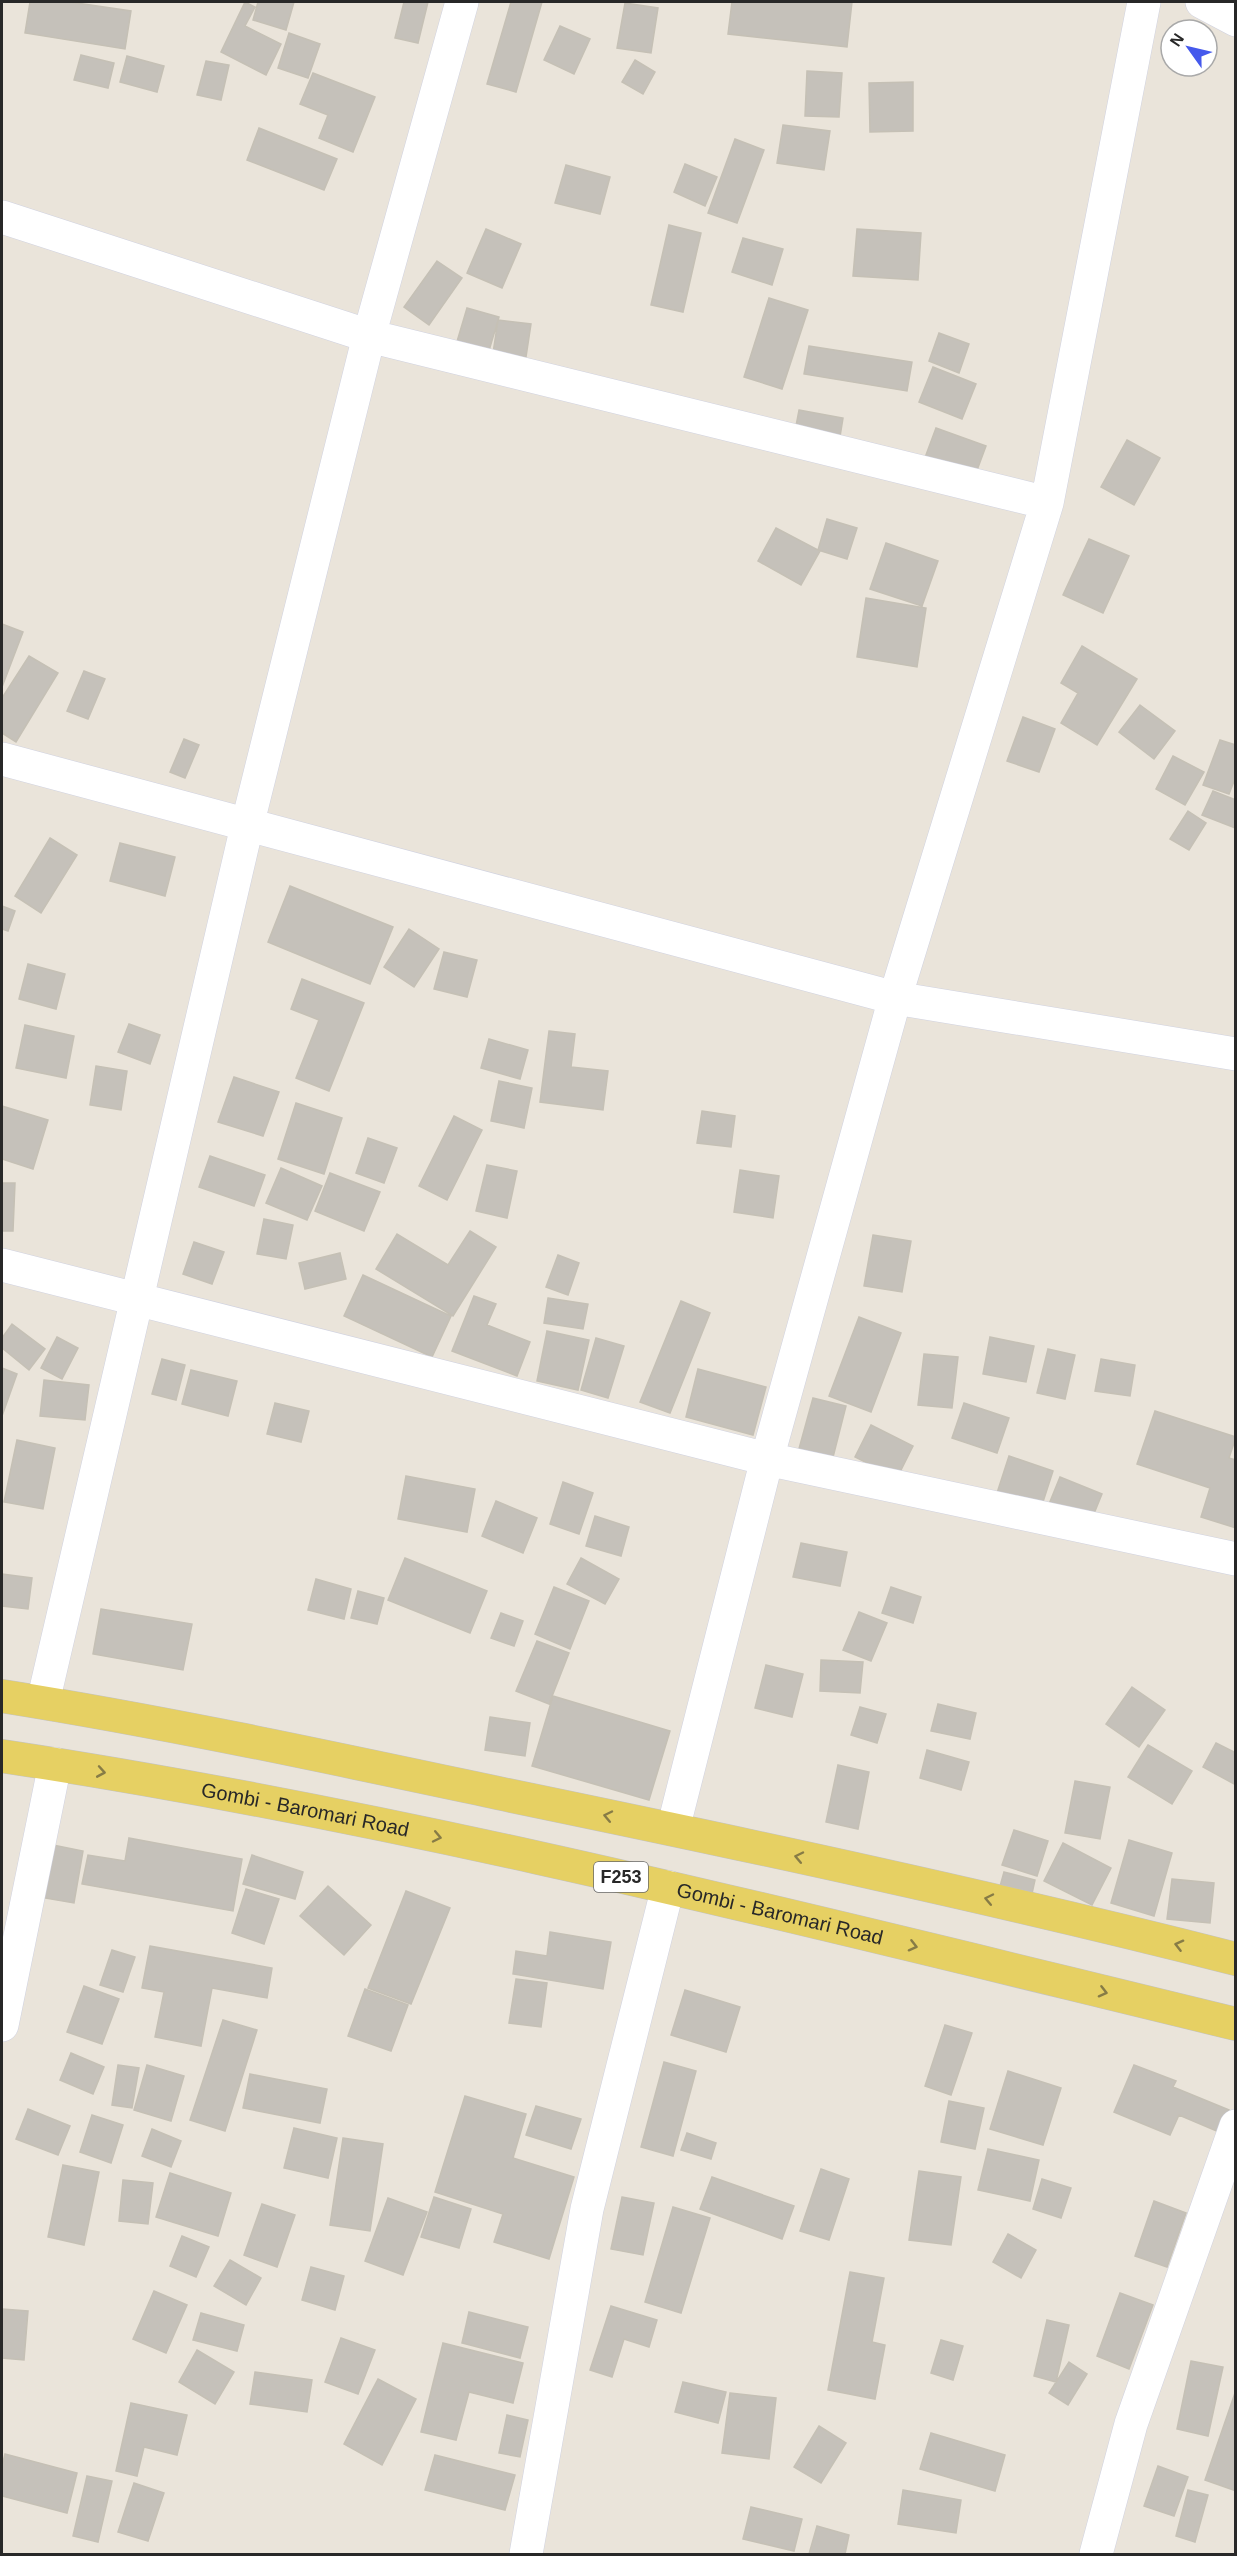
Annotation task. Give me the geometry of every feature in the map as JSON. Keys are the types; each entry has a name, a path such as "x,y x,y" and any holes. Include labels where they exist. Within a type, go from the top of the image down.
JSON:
{"main road":[{"path":"2,1696 342,1760 673,1829 1066,1916 1236,1959"},
{"name":"Gombi - Baromari Road","path":"2,1756 344,1816 668,1887 1236,2024"}],"street":[{"path":"43,1702 247,826 369,336 462,2"},
{"path":"673,1829 767,1459 895,998 1047,504 1144,2"},
{"path":"1202,2 1236,20"},
{"path":"2,217 369,336 1047,504"},
{"path":"2,759 895,998 1236,1054"},
{"path":"2,1265 767,1459 1236,1558"},
{"path":"2,2025 55,1764"},
{"path":"526,2554 587,2209 668,1887"},
{"path":"1096,2554 1131,2424 1236,2126"}],"building":[{"path":"30,2 70,2 131,11 125,49 25,33"},
{"path":"245,2 255,7 245,26 281,44 266,75 221,52"},
{"path":"258,2 294,2 286,30 253,20"},
{"path":"404,2 428,2 418,43 395,38"},
{"path":"511,2 542,2 516,92 487,84"},
{"path":"732,2 852,2 847,47 728,34"},
{"path":"625,3 658,8 651,53 617,48"},
{"path":"560,26 590,39 574,74 544,60"},
{"path":"289,33 320,44 308,78 278,68"},
{"path":"81,55 114,63 108,88 74,80"},
{"path":"127,56 164,66 157,92 120,82"},
{"path":"635,60 655,72 643,94 622,82"},
{"path":"206,61 229,65 221,100 197,95"},
{"path":"807,71 842,73 839,117 805,116"},
{"path":"313,73 375,97 353,152 319,138 328,115 300,104"},
{"path":"913,82 913,131 870,132 869,83"},
{"path":"783,125 830,131 824,170 777,163"},
{"path":"259,128 337,159 324,190 247,160"},
{"path":"735,139 764,150 737,223 708,213"},
{"path":"685,164 717,177 705,206 674,192"},
{"path":"566,165 610,177 600,214 555,203"},
{"path":"669,225 701,233 683,312 651,305"},
{"path":"486,229 521,244 502,288 467,273"},
{"path":"857,229 921,233 918,280 853,276"},
{"path":"743,238 783,249 772,285 732,272"},
{"path":"437,261 462,278 429,325 404,307"},
{"path":"769,298 808,310 782,389 744,377"},
{"path":"467,308 499,317 488,354 456,345"},
{"path":"498,320 531,324 526,357 493,353"},
{"path":"939,333 969,344 959,373 929,361"},
{"path":"809,346 912,362 907,391 804,374"},
{"path":"933,367 976,384 962,419 919,402"},
{"path":"799,410 843,418 838,449 793,442"},
{"path":"936,428 986,446 973,481 923,463"},
{"path":"1127,440 1160,458 1134,505 1101,487"},
{"path":"827,519 857,528 847,559 818,550"},
{"path":"776,528 820,551 801,585 758,561"},
{"path":"1089,539 1129,556 1103,613 1063,595"},
{"path":"886,543 938,561 922,606 870,589"},
{"path":"866,598 926,608 917,667 857,657"},
{"path":"2,624 23,632 2,687"},
{"path":"1082,646 1137,679 1097,745 1061,723 1078,693 1061,683"},
{"path":"29,656 58,673 16,742 2,733 2,698"},
{"path":"84,671 105,679 88,719 67,711"},
{"path":"1140,705 1175,731 1154,759 1119,732"},
{"path":"1023,717 1055,729 1039,772 1007,761"},
{"path":"184,739 199,745 185,778 170,772"},
{"path":"1220,740 1236,745 1236,776 1229,794 1203,785"},
{"path":"1173,756 1204,772 1185,805 1156,789"},
{"path":"1213,791 1236,800 1235,828 1202,815"},
{"path":"1188,811 1206,823 1189,850 1170,839"},
{"path":"50,838 77,855 41,913 15,896"},
{"path":"120,843 175,857 165,896 110,881"},
{"path":"290,886 393,927 370,984 268,942"},
{"path":"2,906 15,911 8,931 2,929"},
{"path":"409,929 439,949 414,987 384,967"},
{"path":"444,952 477,960 467,997 434,989"},
{"path":"28,964 65,974 56,1009 19,999"},
{"path":"302,979 364,1003 329,1091 296,1078 319,1020 291,1009"},
{"path":"129,1024 160,1035 150,1064 118,1052"},
{"path":"25,1025 74,1036 66,1078 16,1068"},
{"path":"549,1031 575,1034 571,1067 608,1071 603,1110 540,1102"},
{"path":"489,1039 528,1050 520,1079 481,1068"},
{"path":"96,1066 127,1071 121,1110 90,1105"},
{"path":"234,1077 279,1092 263,1136 218,1122"},
{"path":"499,1081 532,1088 524,1128 491,1121"},
{"path":"296,1103 342,1118 324,1174 278,1159"},
{"path":"2,1106 48,1120 33,1169 2,1159"},
{"path":"702,1111 735,1116 731,1147 697,1143"},
{"path":"454,1116 482,1130 447,1200 419,1186"},
{"path":"368,1138 397,1148 384,1183 356,1173"},
{"path":"210,1156 265,1175 254,1206 199,1187"},
{"path":"487,1165 517,1171 507,1218 476,1211"},
{"path":"281,1168 322,1186 307,1220 266,1203"},
{"path":"740,1170 779,1176 773,1218 734,1212"},
{"path":"330,1173 380,1192 364,1231 315,1211"},
{"path":"2,1183 15,1183 13,1231 2,1231"},
{"path":"264,1219 293,1225 286,1259 257,1254"},
{"path":"470,1231 496,1247 453,1316 376,1269 397,1234 448,1265"},
{"path":"873,1235 911,1241 902,1292 864,1286"},
{"path":"194,1242 224,1252 212,1284 183,1274"},
{"path":"340,1253 346,1279 305,1289 299,1263"},
{"path":"558,1255 579,1263 568,1295 546,1287"},
{"path":"363,1275 451,1316 432,1357 344,1316"},
{"path":"474,1296 496,1304 487,1325 530,1342 517,1376 452,1351"},
{"path":"548,1298 588,1304 583,1329 544,1323"},
{"path":"681,1301 710,1313 670,1413 640,1402"},
{"path":"859,1317 901,1333 871,1412 829,1396"},
{"path":"12,1324 45,1349 29,1370 2,1348 2,1338"},
{"path":"547,1331 589,1340 578,1390 537,1381"},
{"path":"57,1337 78,1348 62,1379 41,1368"},
{"path":"990,1337 1034,1346 1026,1382 983,1374"},
{"path":"596,1338 624,1346 608,1398 581,1390"},
{"path":"1048,1349 1075,1355 1065,1399 1037,1393"},
{"path":"924,1354 958,1357 952,1408 918,1405"},
{"path":"162,1359 185,1365 176,1400 152,1394"},
{"path":"1101,1359 1135,1365 1130,1396 1095,1391"},
{"path":"2,1368 17,1374 2,1416"},
{"path":"698,1369 766,1387 753,1435 686,1417"},
{"path":"191,1370 237,1381 228,1416 182,1404"},
{"path":"44,1380 89,1385 85,1420 40,1416"},
{"path":"813,1398 846,1406 831,1465 797,1456"},
{"path":"275,1403 309,1411 301,1442 267,1434"},
{"path":"964,1403 1009,1418 997,1453 952,1438"},
{"path":"1155,1411 1236,1437 1229,1458 1236,1460 1236,1528 1201,1517 1210,1488 1137,1464"},
{"path":"871,1425 913,1446 897,1478 855,1457"},
{"path":"17,1440 55,1448 43,1509 4,1502"},
{"path":"1009,1456 1053,1471 1041,1508 997,1493"},
{"path":"406,1476 475,1489 467,1532 398,1519"},
{"path":"1060,1477 1102,1494 1091,1521 1049,1504"},
{"path":"563,1482 593,1493 579,1534 550,1524"},
{"path":"496,1501 537,1518 523,1553 482,1536"},
{"path":"595,1516 629,1527 621,1556 586,1546"},
{"path":"801,1543 847,1552 840,1586 793,1577"},
{"path":"405,1558 487,1591 470,1633 388,1600"},
{"path":"581,1558 619,1579 605,1604 567,1584"},
{"path":"2,1574 32,1578 28,1609 2,1606"},
{"path":"316,1579 351,1589 344,1619 308,1610"},
{"path":"554,1587 589,1601 570,1649 535,1634"},
{"path":"891,1587 921,1597 913,1623 882,1613"},
{"path":"358,1591 384,1598 377,1624 351,1618"},
{"path":"101,1609 192,1624 183,1670 93,1654"},
{"path":"859,1612 887,1623 871,1661 843,1650"},
{"path":"501,1613 523,1621 514,1646 491,1638"},
{"path":"537,1641 569,1653 549,1704 516,1691"},
{"path":"821,1660 863,1662 860,1693 820,1691"},
{"path":"766,1665 803,1674 792,1717 755,1708"},
{"path":"1132,1687 1165,1710 1139,1747 1106,1724"},
{"path":"553,1696 670,1731 649,1800 532,1766"},
{"path":"938,1704 976,1713 970,1739 931,1731"},
{"path":"860,1707 886,1714 877,1743 851,1735"},
{"path":"490,1717 530,1723 525,1756 485,1750"},
{"path":"1216,1743 1236,1753 1236,1785 1203,1767"},
{"path":"1148,1745 1192,1771 1172,1804 1128,1777"},
{"path":"927,1750 969,1762 961,1790 920,1778"},
{"path":"838,1765 869,1772 858,1829 826,1822"},
{"path":"1075,1781 1110,1787 1100,1839 1065,1833"},
{"path":"1014,1830 1048,1841 1037,1876 1002,1865"},
{"path":"129,1838 242,1859 233,1911 82,1884 88,1855 125,1861"},
{"path":"1129,1840 1172,1853 1154,1916 1111,1903"},
{"path":"1063,1843 1111,1868 1092,1905 1044,1881"},
{"path":"48,1844 83,1851 74,1903 39,1897"},
{"path":"252,1855 303,1872 295,1899 243,1884"},
{"path":"1004,1872 1035,1880 1031,1898 999,1890"},
{"path":"1172,1879 1214,1883 1210,1923 1167,1919"},
{"path":"328,1886 371,1925 344,1955 300,1916"},
{"path":"246,1889 279,1899 264,1944 232,1933"},
{"path":"406,1891 450,1908 411,2004 368,1988"},
{"path":"550,1932 611,1942 603,1989 513,1974 516,1951 547,1956"},
{"path":"150,1946 272,1968 267,1998 212,1988 201,2046 155,2037 164,1992 142,1988"},
{"path":"112,1950 135,1957 123,1992 100,1985"},
{"path":"516,1979 547,1983 541,2027 509,2023"},
{"path":"84,1986 119,1999 102,2044 67,2032"},
{"path":"365,1989 408,2005 391,2051 348,2036"},
{"path":"685,1990 740,2007 726,2052 671,2035"},
{"path":"223,2020 257,2030 225,2131 190,2120"},
{"path":"945,2025 972,2033 951,2095 925,2086"},
{"path":"71,2053 104,2067 93,2094 60,2080"},
{"path":"664,2062 696,2071 673,2156 641,2147"},
{"path":"118,2065 139,2068 132,2108 112,2105"},
{"path":"147,2065 184,2076 171,2121 134,2110"},
{"path":"1134,2065 1176,2081 1173,2087 1229,2110 1219,2132 1179,2115 1170,2135 1114,2112"},
{"path":"1008,2071 1061,2088 1043,2145 990,2129"},
{"path":"250,2074 327,2089 320,2123 243,2108"},
{"path":"465,2096 526,2114 513,2158 574,2177 549,2259 494,2242 503,2214 435,2192"},
{"path":"949,2101 984,2108 975,2149 941,2142"},
{"path":"536,2106 581,2119 571,2149 526,2135"},
{"path":"28,2109 70,2126 58,2155 16,2139"},
{"path":"92,2115 123,2125 111,2163 80,2152"},
{"path":"294,2128 337,2138 328,2178 284,2168"},
{"path":"152,2129 181,2141 171,2167 142,2156"},
{"path":"687,2133 716,2143 711,2159 681,2150"},
{"path":"343,2138 383,2144 370,2231 330,2225"},
{"path":"988,2149 1039,2160 1030,2201 978,2190"},
{"path":"63,2165 99,2172 84,2245 48,2237"},
{"path":"821,2169 849,2179 829,2240 800,2231"},
{"path":"919,2171 961,2177 951,2245 909,2240"},
{"path":"170,2173 231,2193 218,2236 156,2217"},
{"path":"712,2177 794,2206 782,2239 700,2209"},
{"path":"1042,2179 1071,2188 1061,2218 1033,2209"},
{"path":"123,2180 153,2183 148,2224 119,2221"},
{"path":"434,2197 471,2209 459,2248 421,2237"},
{"path":"622,2197 654,2203 643,2255 611,2249"},
{"path":"388,2198 427,2212 403,2275 365,2261"},
{"path":"1154,2201 1186,2213 1167,2267 1135,2256"},
{"path":"262,2204 295,2215 277,2267 244,2255"},
{"path":"673,2207 710,2218 681,2313 645,2302"},
{"path":"1008,2234 1036,2250 1021,2278 993,2262"},
{"path":"182,2236 209,2247 196,2277 170,2266"},
{"path":"230,2260 261,2278 246,2305 214,2286"},
{"path":"311,2267 344,2276 335,2310 302,2300"},
{"path":"850,2272 884,2278 872,2342 885,2345 875,2399 828,2390"},
{"path":"154,2291 187,2305 166,2353 133,2339"},
{"path":"1120,2293 1153,2305 1129,2369 1097,2356"},
{"path":"611,2306 657,2320 649,2347 624,2339 612,2377 590,2370"},
{"path":"2,2309 28,2311 24,2360 2,2358"},
{"path":"469,2312 528,2327 520,2358 462,2343"},
{"path":"201,2313 244,2325 237,2351 193,2340"},
{"path":"1047,2320 1069,2325 1056,2382 1034,2376"},
{"path":"341,2338 375,2350 358,2394 325,2382"},
{"path":"941,2340 963,2346 953,2380 931,2373"},
{"path":"443,2343 523,2363 513,2403 469,2392 456,2440 421,2432"},
{"path":"197,2350 234,2372 215,2404 179,2382"},
{"path":"1191,2361 1223,2367 1208,2436 1177,2429"},
{"path":"1069,2362 1087,2374 1068,2405 1049,2393"},
{"path":"255,2372 312,2380 307,2412 250,2404"},
{"path":"378,2379 416,2399 382,2465 344,2444"},
{"path":"683,2382 726,2392 718,2423 675,2412"},
{"path":"1236,2390 1236,2491 1205,2480"},
{"path":"730,2393 776,2398 769,2459 722,2453"},
{"path":"131,2403 187,2415 177,2455 144,2447 137,2476 116,2471"},
{"path":"507,2415 528,2420 520,2457 499,2453"},
{"path":"819,2426 846,2443 821,2483 794,2467"},
{"path":"931,2433 1005,2455 995,2491 920,2469"},
{"path":"5,2454 77,2473 67,2513 2,2496 2,2466"},
{"path":"435,2455 515,2475 505,2510 425,2490"},
{"path":"1158,2466 1188,2477 1174,2516 1144,2506"},
{"path":"87,2476 112,2481 98,2542 73,2536"},
{"path":"134,2483 164,2493 148,2541 118,2532"},
{"path":"903,2490 961,2500 956,2533 898,2524"},
{"path":"1188,2490 1208,2495 1195,2542 1176,2536"},
{"path":"751,2507 802,2519 794,2551 743,2539"},
{"path":"817,2526 849,2535 845,2554 809,2554"}]}
